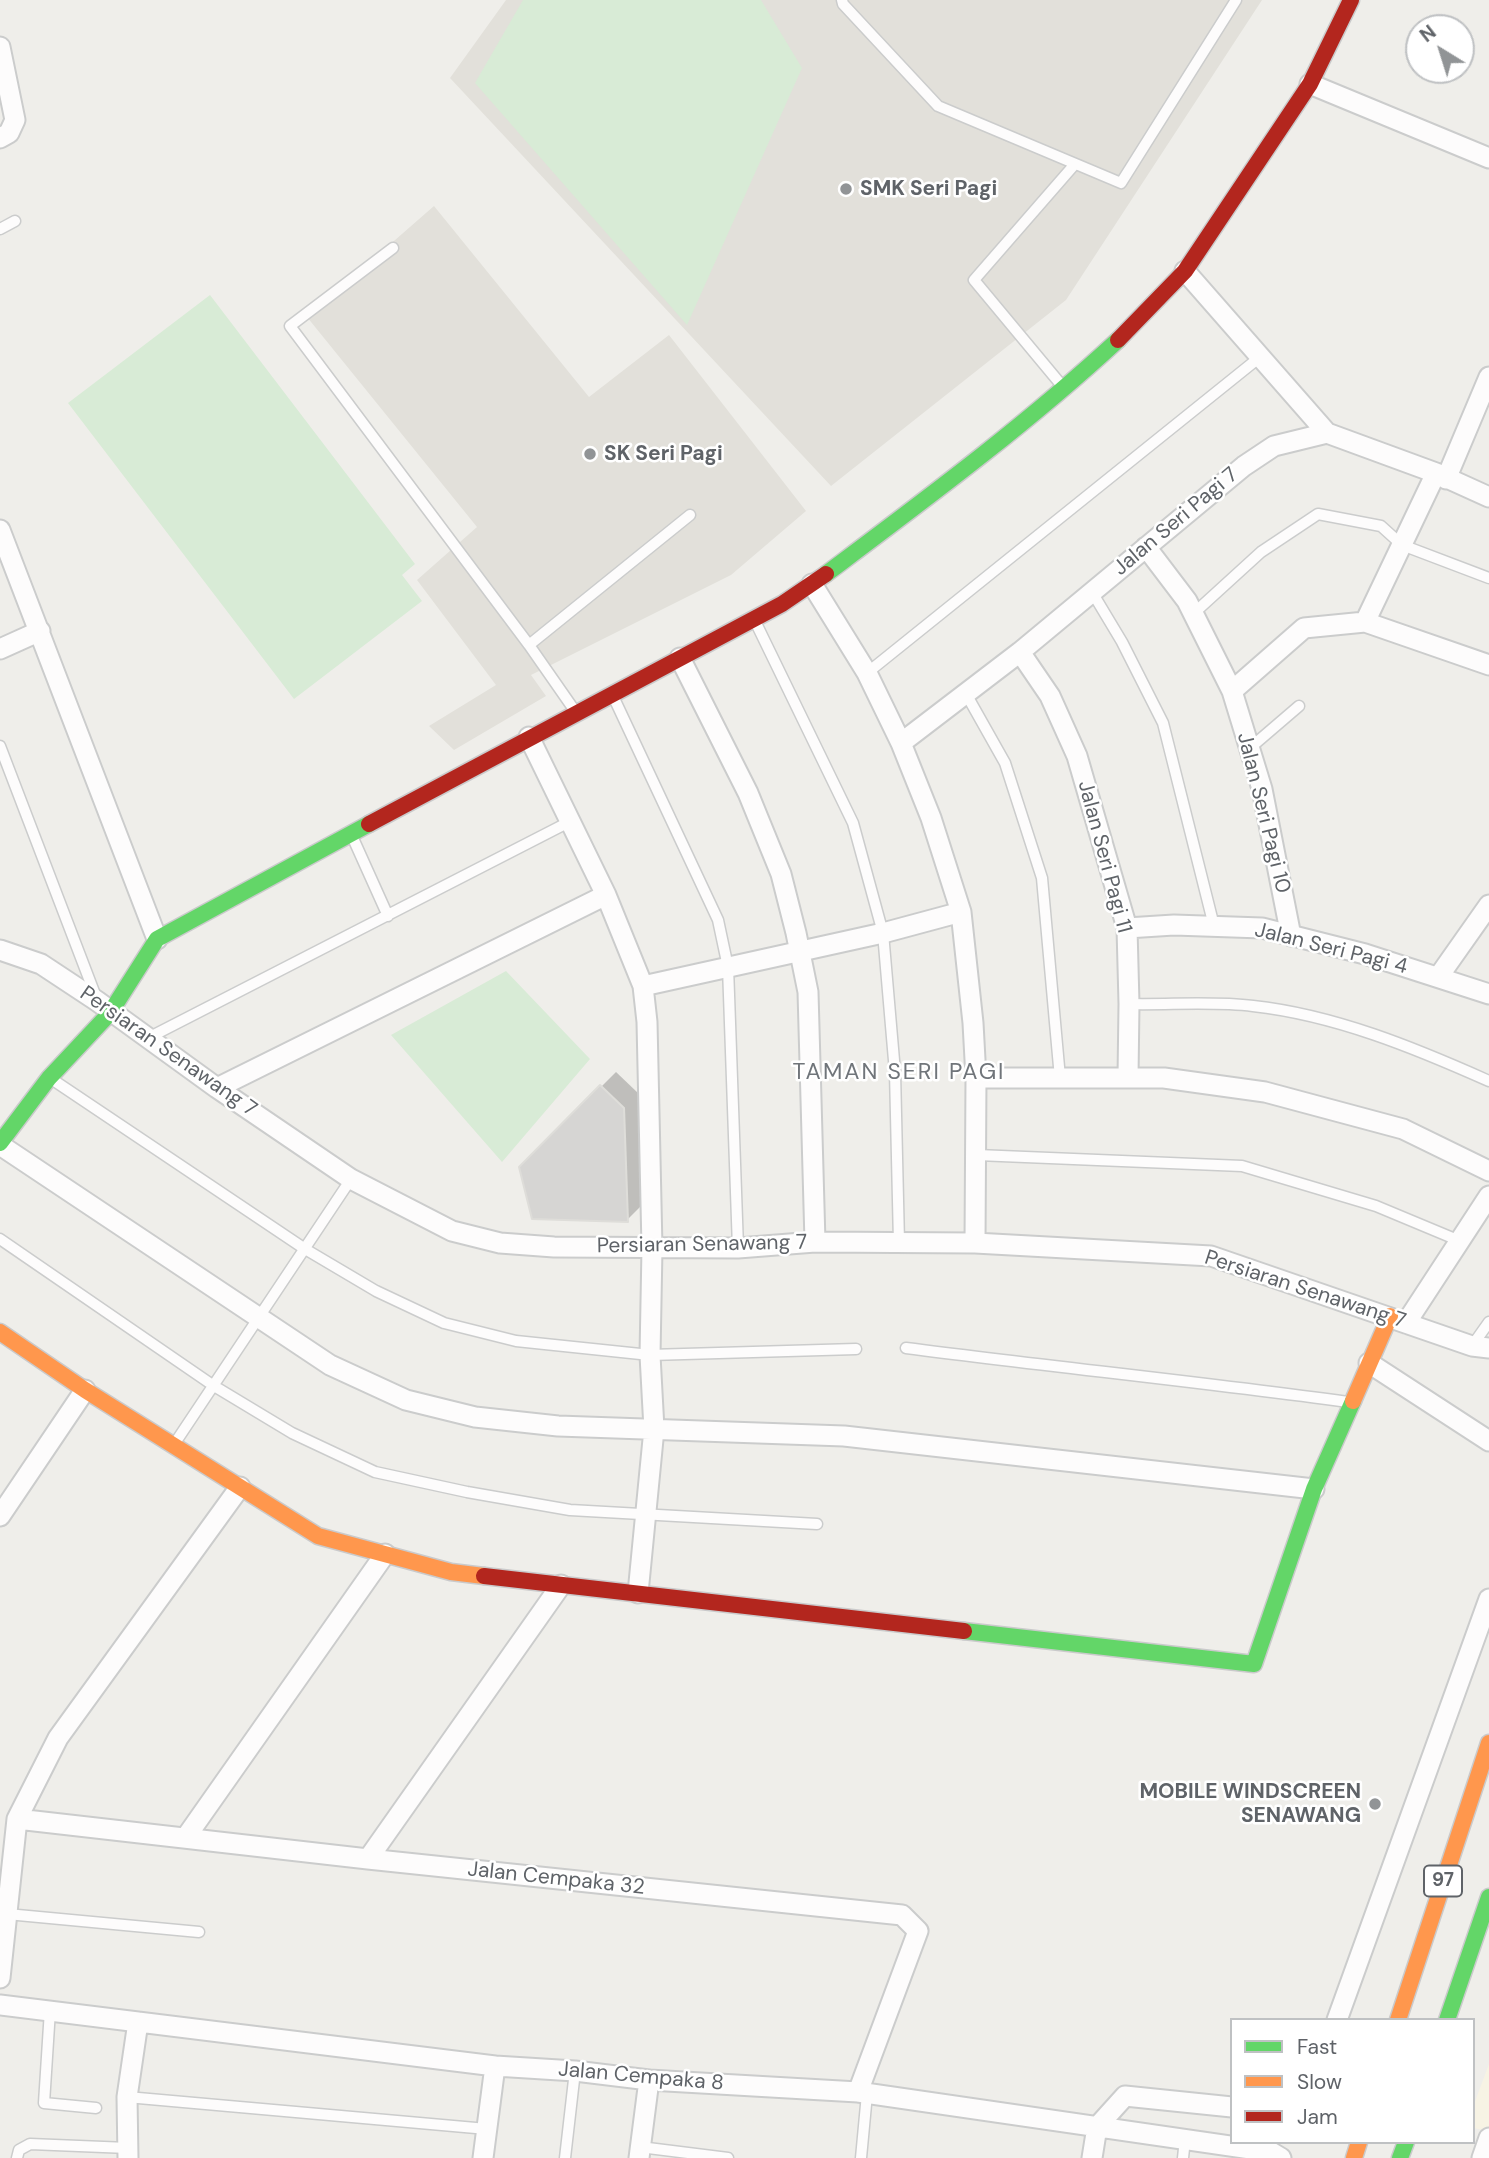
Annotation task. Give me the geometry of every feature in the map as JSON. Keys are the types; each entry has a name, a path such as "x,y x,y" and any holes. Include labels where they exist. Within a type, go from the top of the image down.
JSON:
{"street":[{"path":"1314,1489 844,1436 558,1426 475,1417 406,1400 330,1365 0,1144 157,939 529,737 754,619 813,584 947,485 1064,389 1118,341 1185,271 1310,84 1351,0"},
{"path":"1,53 15,120 4,135"},
{"path":"1310,84 1489,158"},
{"path":"1185,271 1326,433 1489,497"},
{"path":"1365,622 1402,545 1484,404 1489,377"},
{"name":"Jalan Seri Pagi 7","path":"901,743 1020,652 1244,466 1274,446 1326,433"},
{"path":"0,530 5,554 40,631 157,939"},
{"name":"Jalan Seri Pagi 10","path":"1146,547 1187,601 1231,691 1262,789 1291,936"},
{"path":"813,584 867,673 901,743 931,818 961,912 976,1078 975,1243"},
{"path":"1231,691 1304,628 1365,622 1489,665"},
{"path":"0,649 40,631"},
{"name":"Jalan Seri Pagi 11","path":"1020,652 1050,696 1077,756 1126,928 1128,1077"},
{"path":"680,658 748,793 781,874 800,951 808,992 815,1242"},
{"path":"529,737 606,895 643,986 647,1022 652,1248 650,1355 654,1429 638,1594"},
{"path":"217,1088 606,895"},
{"path":"1439,976 1489,905"},
{"path":"643,986 883,933 961,912"},
{"name":"Jalan Seri Pagi 4","path":"1126,928 1174,925 1262,928 1439,976 1489,994"},
{"name":"Persiaran Senawang 7","path":"0,950 41,964 351,1179 452,1231 500,1243 554,1247 738,1248 815,1242 975,1243 1210,1256 1481,1347"},
{"path":"976,1078 1128,1077 1265,1092 1403,1129 1489,1171"},
{"path":"0,1332 86,1390 318,1536 452,1572 1254,1664 1314,1489 1370,1363 1398,1320 1460,1241 1489,1196"},
{"path":"1481,1347 1489,1360"},
{"path":"1370,1363 1489,1441"},
{"path":"0,1516 86,1390"},
{"path":"0,1978 17,1819 58,1738 240,1487"},
{"path":"186,1838 385,1554"},
{"path":"368,1859 561,1586"},
{"path":"1338,2018 1489,1599"},
{"name":"97","path":"1399,2018 1489,1743"},
{"name":"Jalan Cempaka 32","path":"17,1819 368,1859 902,1914 918,1931 862,2093"},
{"name":"97","path":"1448,2018 1489,1897"},
{"name":"Jalan Cempaka 8","path":"0,2005 495,2066 575,2071 649,2080 862,2093 1097,2127 1184,2149 1272,2152 1280,2158"},
{"path":"128,2153 127,2097 138,2022"},
{"path":"483,2158 495,2066"},
{"path":"640,2153 649,2080"},
{"path":"1092,2158 1097,2127 1125,2096 1230,2107"}],"lane":[{"path":"842,0 938,106 1121,183 1236,0"},
{"path":"1064,389 974,280 1076,164"},
{"path":"0,229 15,221"},
{"path":"393,248 290,326 529,645 576,713"},
{"path":"867,673 1260,357"},
{"path":"1193,614 1261,552 1318,514 1381,526 1402,545 1489,578"},
{"path":"529,645 690,515"},
{"path":"1092,592 1122,642 1163,723 1214,926"},
{"path":"754,619 853,823 883,933 895,1072 898,1243"},
{"path":"965,692 1005,763 1042,878 1060,1078"},
{"path":"612,693 718,920 728,967 738,1248"},
{"path":"1249,748 1299,706"},
{"path":"0,746 104,1007"},
{"path":"148,1038 571,821"},
{"path":"351,835 388,916"},
{"path":"1129,1004 1253,1006 1317,1018 1417,1049 1489,1081"},
{"path":"49,1078 306,1249 376,1291 444,1323 516,1341 650,1355 856,1349"},
{"path":"977,1155 1242,1166 1376,1206 1460,1241"},
{"path":"174,1445 351,1179"},
{"path":"0,1239 214,1385 292,1433 375,1472 570,1510 817,1524"},
{"path":"1481,1347 1489,1322"},
{"path":"906,1348 1086,1372 1217,1384 1352,1402"},
{"path":"7,1913 199,1932"},
{"path":"50,2010 44,2103 96,2108"},
{"path":"565,2158 575,2071"},
{"path":"861,2158 862,2093"},
{"path":"127,2097 487,2129"},
{"path":"18,2158 19,2150 30,2144 128,2153"},
{"path":"640,2153 728,2158"}],"shaded area":[{"name":"SMK Seri Pagi","path":"506,0 1262,0 1066,300 831,486 450,78"},
{"name":"SK Seri Pagi","path":"434,206 589,397 669,335 806,511 731,575 531,675 546,696 454,750 429,726 496,685 417,580 477,527 307,317"},
{"path":"1489,2064 1489,2131 1475,2128 1475,2102"}],"green space":[{"path":"523,0 761,0 802,68 687,325 475,83"},
{"path":"210,295 415,564 402,575 422,601 294,699 68,403"},
{"path":"506,971 590,1059 502,1162 391,1035"}],"building":[{"path":"600,1085 624,1108 628,1222 532,1219 519,1167"}],"traffic: fast":[{"path":"826,574 1012,432 1118,340"},
{"path":"0,1143 49,1078 110,1013 157,939 369,824"},
{"path":"964,1631 1254,1664 1314,1489 1353,1401"},
{"path":"1448,2018 1489,1897"},
{"path":"1400,2158 1405,2144"}],"traffic: slow":[{"path":"1353,1401 1390,1316"},
{"path":"0,1332 85,1390 318,1536 451,1572 484,1576"},
{"path":"1399,2018 1489,1743"},
{"path":"1354,2158 1358,2144"}],"traffic: jam":[{"path":"1118,340 1185,271 1310,84 1351,0"},
{"path":"369,824 782,604 826,574"},
{"path":"484,1576 964,1631"}],"place":[{"name":"SMK Seri Pagi","path":"846,189"},
{"name":"SK Seri Pagi","path":"590,454"},
{"name":"MOBILE WINDSCREEN SENAWANG","path":"1375,1804"}],"district":[{"name":"TAMAN SERI PAGI","path":"899,1073"}]}
